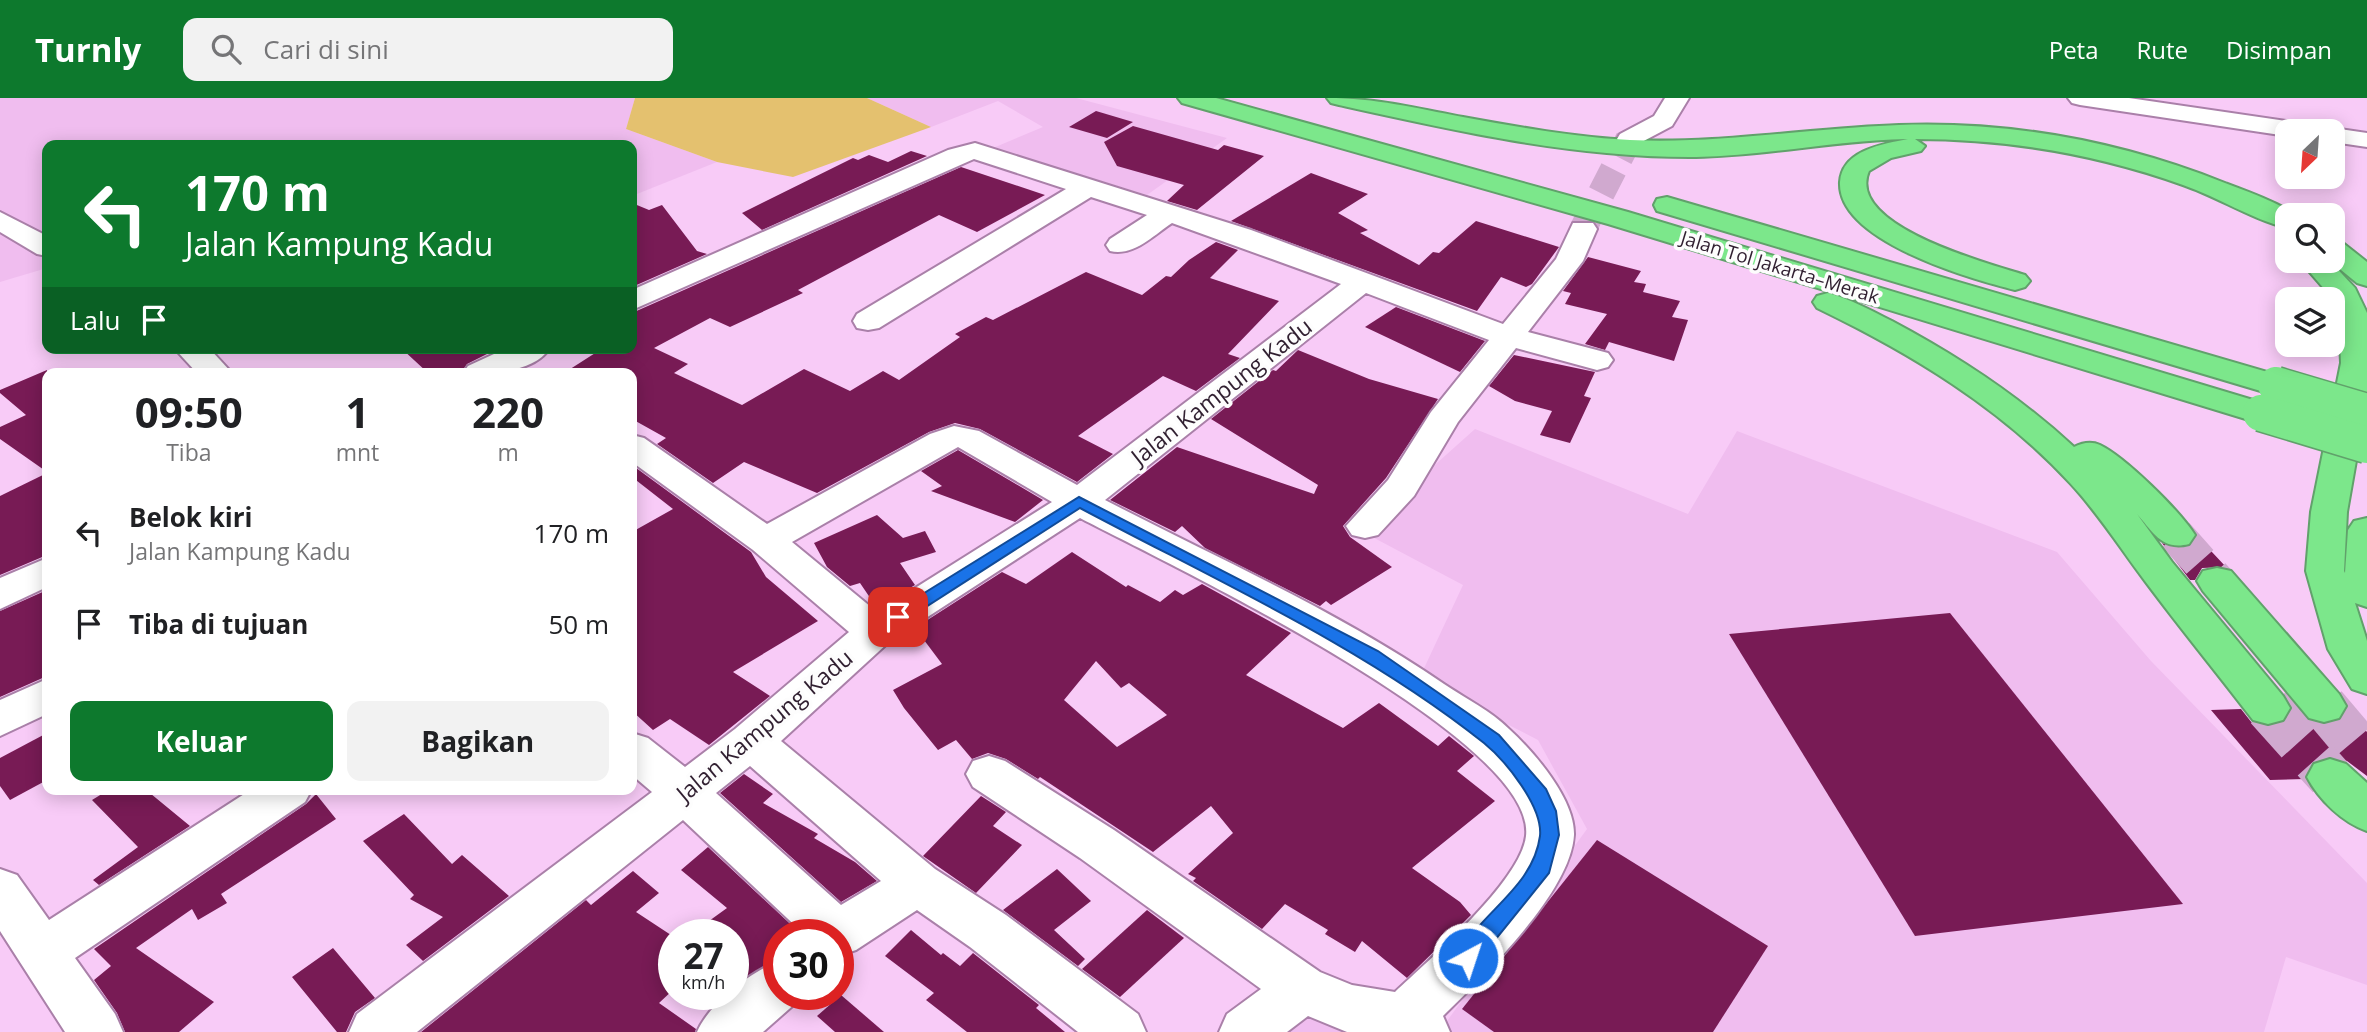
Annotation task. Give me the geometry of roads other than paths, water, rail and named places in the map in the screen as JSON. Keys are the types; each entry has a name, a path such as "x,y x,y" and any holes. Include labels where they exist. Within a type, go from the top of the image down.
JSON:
{"highway":[{"name":"Jalan Tol Jakarta–Merak","path":"1190,98 1618,218 2367,412"},
{"name":"Jalan Tol Jakarta–Merak","path":"1277,98 1643,198 2271,386 2367,445"},
{"path":"1339,98 1513,134 1611,146 1743,148 1898,132 1957,131 2005,135 2068,144 2150,163 2249,201 2275,214"},
{"path":"2275,233 2195,191 2096,162 2008,146 1912,146 1880,153 1862,161 1852,176 1853,192 1863,210 1893,234 1925,249 2271,386 2367,388"},
{"path":"1618,218 1790,285 1872,322 2056,430 2107,466 2143,498 2176,535"},
{"path":"2345,259 2367,277"},
{"path":"2325,273 2344,294 2354,319 2357,363 2329,512 2325,571 2349,649 2367,678"},
{"path":"1983,388 2072,465 2112,507 2156,569 2268,708"},
{"path":"2367,530 2364,583 2367,593"},
{"path":"2217,581 2324,706"},
{"path":"2330,777 2367,812"}],"street":[{"path":"1629,139 1663,121 1675,101 1649,99"},
{"path":"2091,99 2275,126"},
{"path":"2345,137 2367,140"},
{"path":"637,299 967,151 982,152 1168,212 1363,281 1509,337 1597,360"},
{"path":"868,321 1088,187"},
{"path":"1121,245 1168,212"},
{"path":"0,220 42,245"},
{"path":"1365,526 1401,488 1443,419 1569,261 1583,229"},
{"name":"Jalan Kampung Kadu","path":"376,1032 751,741 876,632 1079,502 1363,281"},
{"path":"196,354 211,368"},
{"path":"766,541 954,436 967,438 1079,502 1372,655 1493,740 1539,795 1546,811 1550,835 1539,873 1414,1025 1351,1009 1302,989 1097,844 989,774"},
{"path":"637,450 766,541 876,632"},
{"path":"0,595 42,574"},
{"path":"0,719 42,698"},
{"path":"751,741 918,884 988,931 1119,1032"},
{"path":"637,754 684,792 822,919"},
{"path":"43,951 280,795"},
{"path":"854,924 918,884"},
{"path":"0,890 96,1032"},
{"path":"1246,1032 1302,989"},
{"path":"724,1032 763,999"}],"tunnel":[{"path":"1583,229 1629,139"},
{"path":"2176,535 2217,581"},
{"path":"2324,706 2367,757"},
{"path":"2268,708 2330,777"}]}
